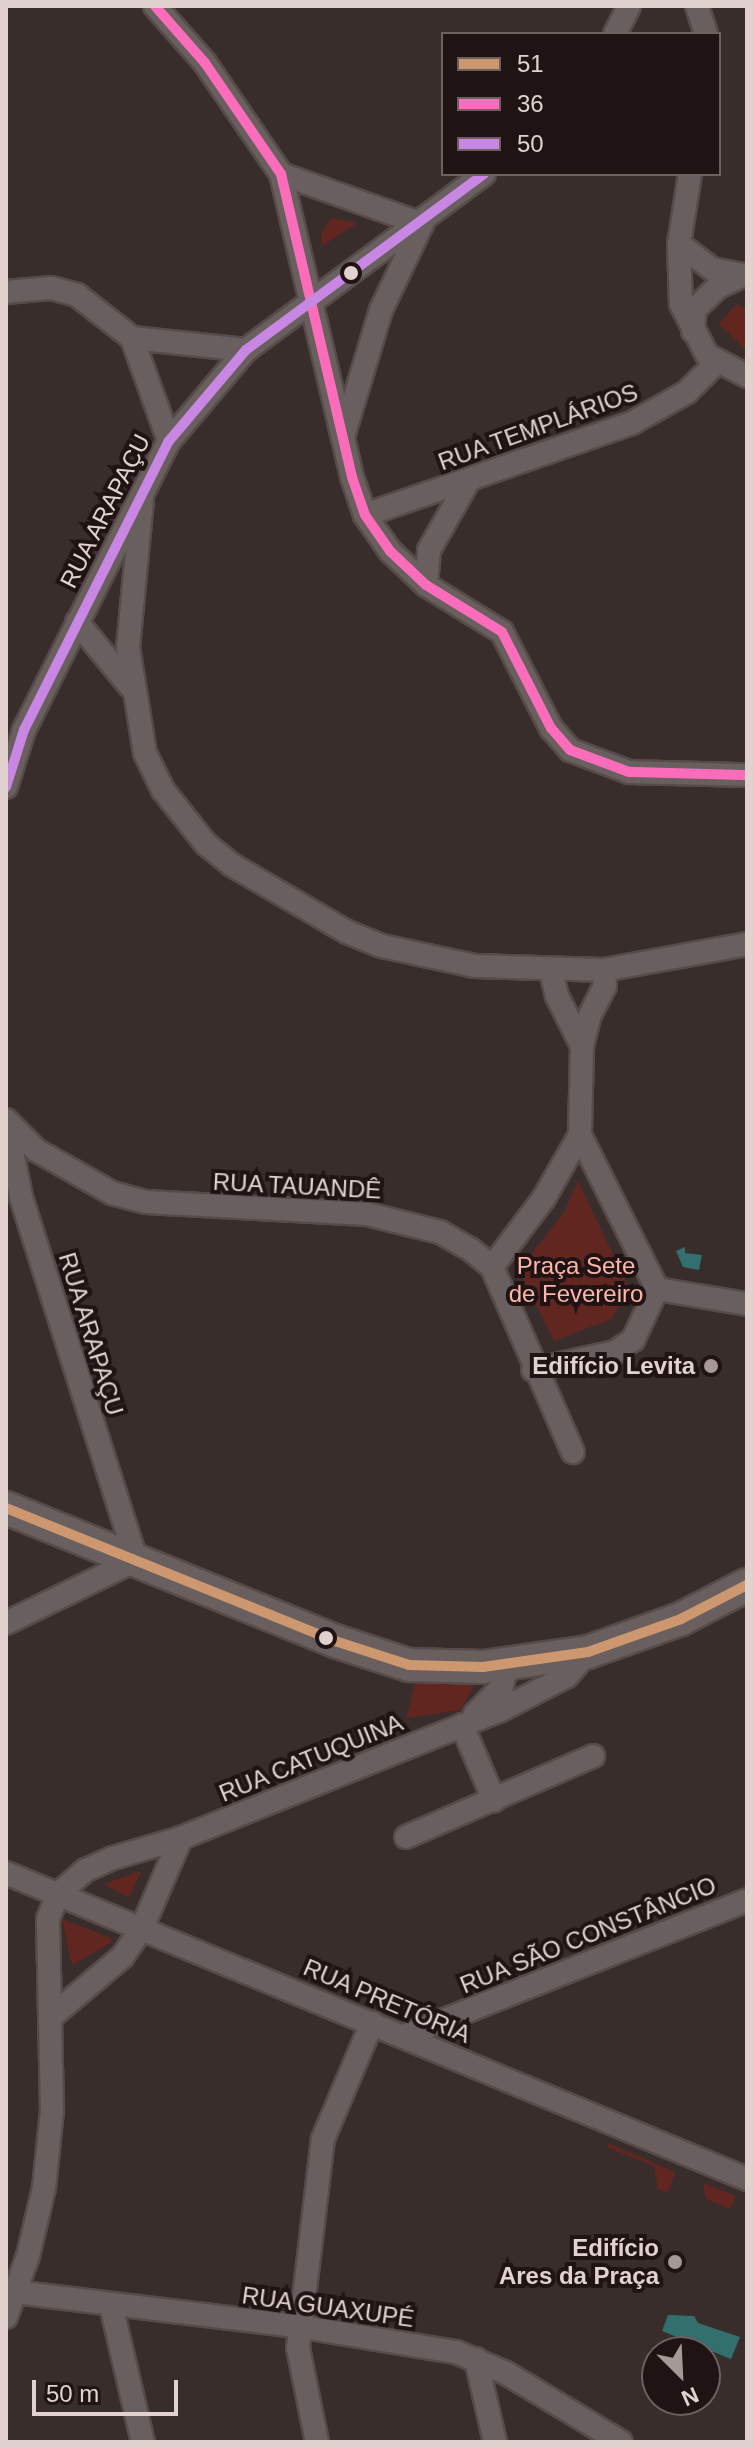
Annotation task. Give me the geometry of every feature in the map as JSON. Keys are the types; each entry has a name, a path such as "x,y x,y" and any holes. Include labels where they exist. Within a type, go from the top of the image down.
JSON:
{"main road":[{"path":"6,1508 409,1665 507,1664 588,1652 681,1619 747,1585"}],"street":[{"path":"155,6 205,63 281,174 342,438 365,515 390,551 426,585 502,632 551,728 570,750 629,772 747,775"},
{"path":"616,32 629,6"},
{"path":"697,6 705,32"},
{"path":"281,174 422,224 381,310 342,438"},
{"name":"RUA ARAPAÇU","path":"6,787 24,730 169,441 246,350 311,299 422,224 482,176"},
{"path":"690,176 679,244 677,284 693,331 715,364 747,376"},
{"path":"679,244 712,269 746,275"},
{"path":"693,331 695,309 718,287 746,275"},
{"path":"6,292 51,288 77,295 132,338 246,350"},
{"path":"132,338 169,441"},
{"name":"RUA TEMPLÁRIOS","path":"365,515 632,423 687,392 715,364"},
{"path":"426,585 429,550 469,480"},
{"path":"142,500 130,594 130,686 145,753 163,790 206,844 232,865 347,932 382,946 475,966 551,972 604,970 747,944"},
{"path":"77,622 130,686"},
{"path":"533,1370 615,1352 639,1331 657,1289 580,1135 582,1046 596,1001 605,986 604,970"},
{"path":"551,972 557,996 564,1004 582,1046"},
{"path":"564,1004 596,1001"},
{"name":"RUA ARAPAÇU","path":"6,1121 21,1197 136,1560"},
{"name":"RUA TAUANDÊ","path":"6,1121 36,1150 112,1193 146,1202 402,1219 440,1232 492,1267"},
{"path":"573,1452 533,1370 492,1267 527,1223 580,1135"},
{"path":"657,1289 747,1304"},
{"path":"6,1623 136,1560"},
{"name":"RUA CATUQUINA","path":"58,1894 86,1870 113,1858 181,1838 462,1725 567,1676 588,1652"},
{"name":"RUA CATUQUINA","path":"462,1725 502,1687 507,1664"},
{"path":"462,1725 494,1800"},
{"path":"406,1837 593,1756"},
{"path":"52,2016 122,1957 142,1928 181,1838"},
{"name":"RUA PRETÓRIA","path":"6,1873 747,2179"},
{"path":"6,2317 44,2188 52,2111 48,1919 58,1894"},
{"name":"RUA SÃO CONSTÂNCIO","path":"404,2036 747,1900"},
{"path":"317,2442 298,2364 323,2139 372,2023"},
{"name":"RUA GUAXUPÉ","path":"11,2292 303,2327 476,2359 621,2442"},
{"path":"111,2305 143,2442"},
{"path":"476,2359 495,2442"}],"green space":[{"path":"331,218 357,223 322,246 321,234"},
{"path":"736,304 747,309 747,351 719,324"},
{"name":"Praça Sete de Fevereiro","path":"578,1181 630,1290 611,1319 554,1341 519,1270 564,1212"},
{"path":"417,1676 478,1677 461,1710 406,1718"},
{"path":"141,1871 129,1898 104,1884"},
{"path":"62,1919 111,1938 112,1942 72,1965"},
{"path":"608,2143 675,2172 668,2193 658,2189 654,2166 607,2147"},
{"path":"703,2183 736,2196 730,2209 706,2199"}],"water":[{"path":"685,1247 685,1253 702,1255 699,1270 683,1267 676,1251"},
{"path":"668,2315 694,2316 698,2323 740,2337 731,2359 721,2355 721,2336 674,2336 662,2331"}],"transit line":[{"name":"36","path":"155,6 205,63 281,174 352,477 365,515 390,551 426,585 502,632 551,728 570,750 629,772 747,775"},
{"name":"50","path":"6,787 24,730 169,441 246,350 481,176"},
{"name":"51","path":"6,1508 335,1641 409,1665 483,1667 588,1652 681,1619 747,1585"}],"place":[{"name":"Edifício Levita","path":"711,1366"},
{"name":"Edifício Ares da Praça","path":"675,2262"}]}
